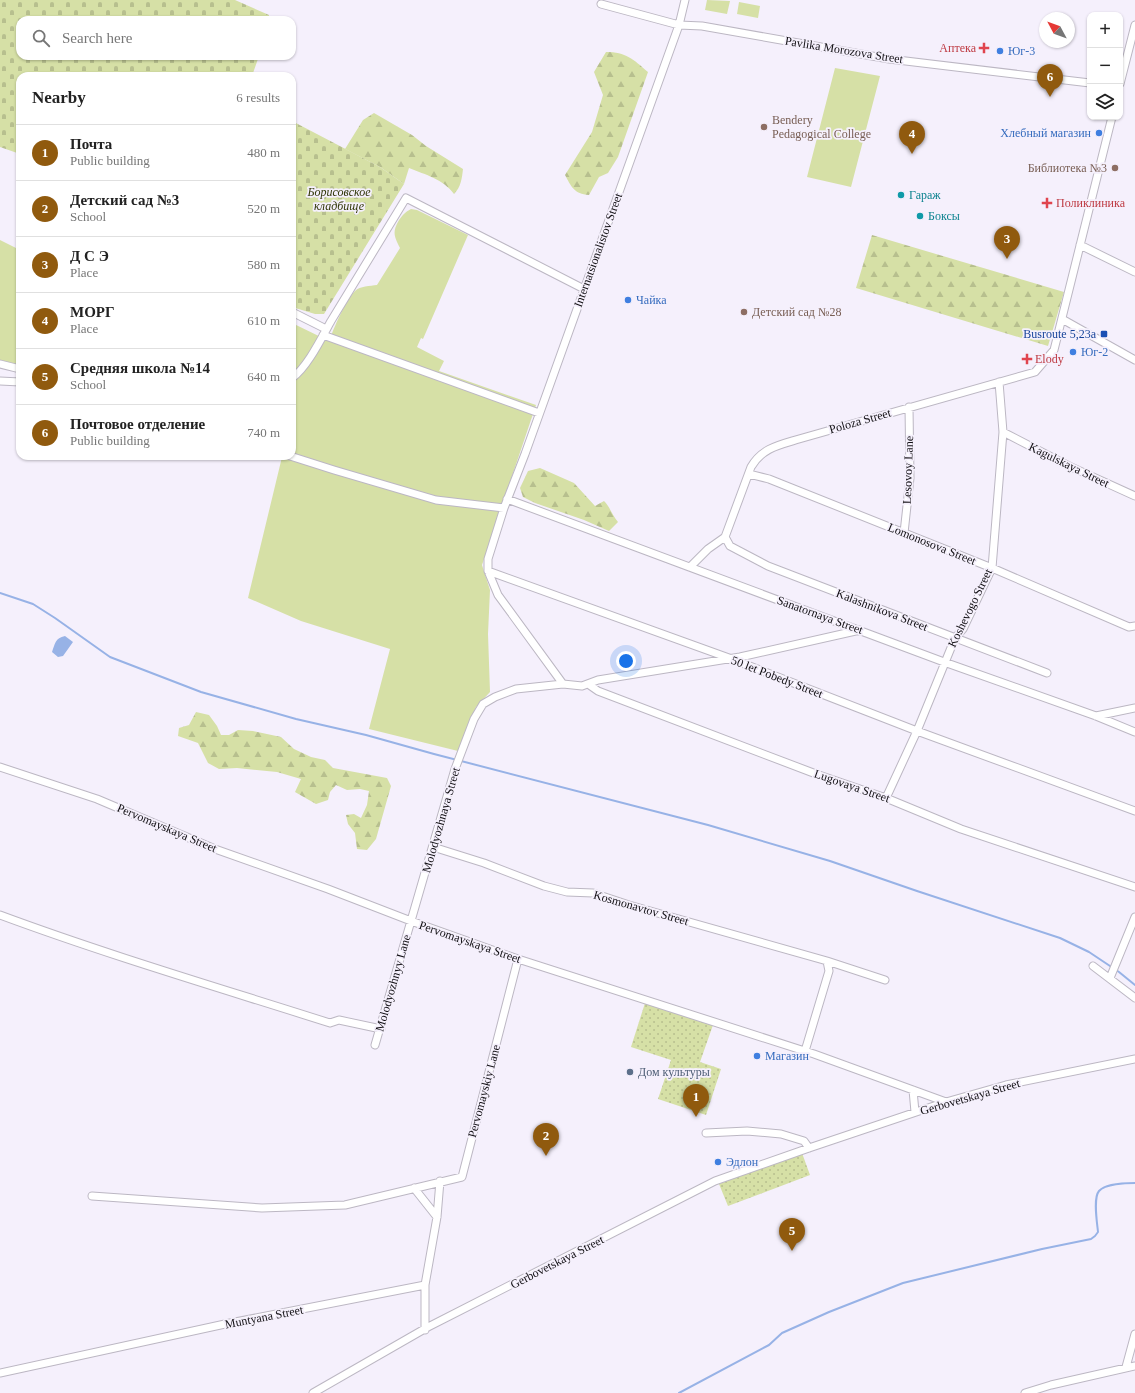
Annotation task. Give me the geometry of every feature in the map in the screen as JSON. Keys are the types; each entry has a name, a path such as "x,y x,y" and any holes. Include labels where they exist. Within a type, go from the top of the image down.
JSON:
{"street":[{"name":"Internatsionalistov Street","path":"507,499 679,25 685,0"},
{"name":"Pavlika Morozova Street","path":"601,4 679,25 702,26 889,59 1087,83"},
{"path":"1123,74 1133,41 1135,25"},
{"name":"Poloza Street","path":"725,537 750,470 756,459 767,449 1035,372 1054,350 1111,120"},
{"path":"296,375 325,332 406,198 584,289"},
{"path":"1080,245 1135,272"},
{"path":"296,314 325,332 539,413"},
{"path":"1062,319 1135,360"},
{"path":"0,364 16,369"},
{"path":"0,380 16,382"},
{"name":"Koshevogo Street","path":"886,798 917,731 955,638 963,629 992,568 1003,432 999,382"},
{"name":"Lesovoy Lane","path":"904,533 910,478 910,407"},
{"name":"Kagulskaya Street","path":"1003,432 1068,466 1135,496"},
{"path":"296,458 436,500 504,508"},
{"name":"Lomonosova Street","path":"750,470 769,479 992,568 1129,628 1135,626"},
{"path":"507,499 488,559 488,572 498,595 563,684"},
{"name":"Sanatornaya Street","path":"507,499 944,662 1096,716 1135,732"},
{"path":"690,567 708,549 725,537"},
{"name":"Kalashnikova Street","path":"725,537 730,546 768,566 1046,673"},
{"name":"50 let Pobedy Street","path":"488,572 729,658 917,731 1135,811"},
{"name":"Molodyozhnaya Street","path":"411,922 455,769 474,720 483,704 495,697 516,689 563,684 582,686 598,680 729,658 860,630"},
{"name":"Lugovaya Street","path":"588,684 598,691 612,697 816,774 886,798 961,829 1135,887"},
{"path":"1096,716 1135,708"},
{"name":"Pervomayskaya Street","path":"0,767 97,799 215,849 328,889 411,922 518,959 805,1051 946,1102"},
{"name":"Kosmonavtov Street","path":"433,847 484,863 544,886 567,892 593,893 628,905 827,961 885,980"},
{"path":"0,915 112,954 330,1023 339,1020 381,1030"},
{"path":"1113,972 1135,917"},
{"name":"Molodyozhnyy Lane","path":"375,1045 381,1030 411,922"},
{"name":"Pervomayskiy Lane","path":"92,1196 262,1208 345,1205 440,1181 462,1177 518,959"},
{"path":"805,1051 829,971 827,961"},
{"path":"1092,966 1113,972 1135,998"},
{"name":"Gerbovetskaya Street","path":"313,1393 425,1330 715,1181 946,1102 1006,1085 1135,1058"},
{"path":"913,1090 915,1112"},
{"path":"706,1133 746,1131 781,1134 804,1141 809,1148"},
{"path":"425,1330 425,1285 437,1217 440,1181"},
{"path":"414,1188 437,1217"},
{"name":"Muntyana Street","path":"0,1372 225,1324 425,1285"},
{"path":"1126,1367 1135,1334"},
{"path":"1025,1393 1051,1385 1135,1366"}],"green space":[{"path":"0,0 235,0 269,15 16,16 16,60 258,60 253,72 16,72 16,153 0,147"},
{"path":"707,0 730,1 727,14 705,10"},
{"path":"739,2 760,6 758,18 737,14"},
{"path":"606,52 619,53 629,57 648,72 618,157 608,173 599,177 589,195 576,191 569,183 565,175 592,132 603,95 594,72"},
{"path":"835,68 880,76 851,187 807,177"},
{"path":"374,113 412,135 426,146 463,169 460,185 454,194 439,181 409,168 404,184 380,167 345,149 363,120"},
{"name":"Борисовское кладбище","path":"296,123 380,167 404,184 324,314 315,314 296,308"},
{"path":"411,209 417,210 468,235 423,339 421,338 417,347 444,361 439,371 536,405 482,565 490,590 488,634 490,692 476,707 458,751 369,729 390,649 301,621 248,598 281,460 296,460 296,325 329,341 340,315 351,295 355,291 365,286 377,285 400,248 395,237 395,228 399,220"},
{"path":"872,235 1064,292 1048,346 856,288"},
{"path":"0,240 16,248 16,364 0,360"},
{"path":"540,468 574,483 595,506 604,501 618,522 609,531 523,497 520,488 528,471"},
{"path":"196,712 209,715 217,726 221,735 229,735 238,730 253,731 281,737 294,749 311,757 325,760 333,768 387,778 391,786 376,839 367,850 357,849 355,833 348,824 346,815 354,814 361,818 367,805 369,791 360,789 347,790 336,785 330,792 328,800 316,804 295,792 301,779 277,772 237,768 219,769 208,763 198,743 178,736 179,728 189,725"},
{"path":"645,1003 713,1025 700,1062 721,1069 706,1115 658,1099 671,1060 631,1047"},
{"path":"802,1153 810,1175 728,1206 719,1184"}],"water":[{"path":"65,636 73,642 63,656 58,657 52,652 57,640"}],"waterway":[{"path":"0,593 33,604 110,657 201,692 296,719 366,735 708,825 830,861 1060,938 1089,952 1119,972 1135,985"},
{"path":"679,1393 769,1345 782,1333 829,1312 903,1283 1042,1249 1091,1239 1098,1232 1096,1199 1099,1191 1111,1185 1135,1183"}],"place":[{"name":"Аптека","path":"984,48"},
{"name":"Юг-3","path":"1000,51"},
{"name":"Почтовое отделение","path":"1050,97"},
{"name":"Bendery Pedagogical College","path":"764,127"},
{"name":"Хлебный магазин","path":"1099,133"},
{"name":"МОРГ","path":"912,154"},
{"name":"Библиотека №3","path":"1115,168"},
{"name":"Гараж","path":"901,195"},
{"name":"Поликлиника","path":"1047,203"},
{"name":"Боксы","path":"920,216"},
{"name":"Д С Э","path":"1007,259"},
{"name":"Чайка","path":"628,300"},
{"name":"Детский сад №28","path":"744,312"},
{"name":"Busroute 5,23а","path":"1104,334"},
{"name":"Юг-2","path":"1073,352"},
{"name":"Elody","path":"1027,359"},
{"name":"Магазин","path":"757,1056"},
{"name":"Дом культуры","path":"630,1072"},
{"name":"Почта","path":"696,1117"},
{"name":"Детский сад №3","path":"546,1156"},
{"name":"Эдлон","path":"718,1162"},
{"name":"Средняя школа №14","path":"792,1251"}]}
